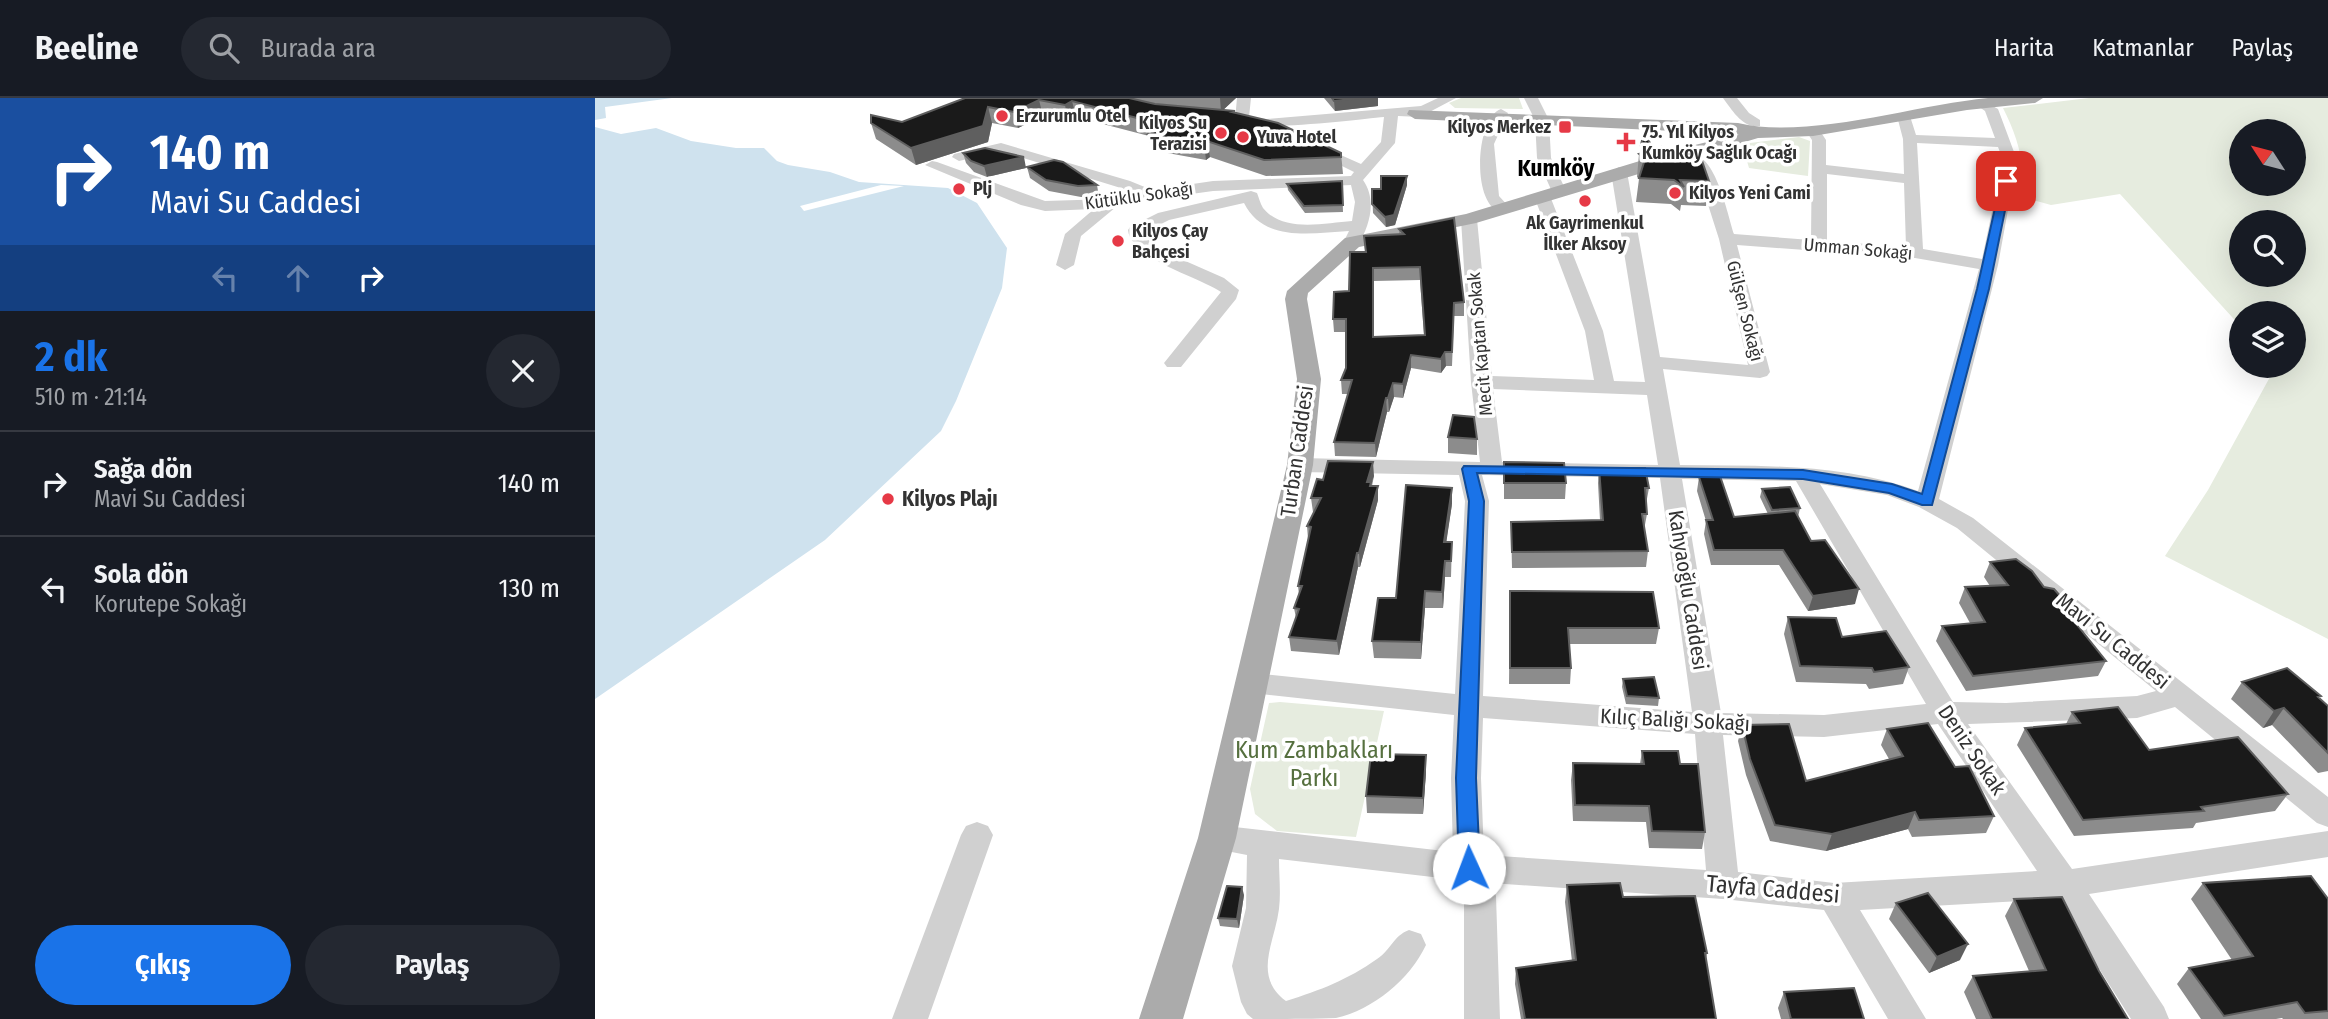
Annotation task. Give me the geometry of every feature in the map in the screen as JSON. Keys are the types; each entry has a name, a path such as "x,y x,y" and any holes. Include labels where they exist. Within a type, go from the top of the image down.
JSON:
{"main road":[{"path":"1420,108 1500,116 1813,131 2035,98"},
{"path":"1747,128 1847,124"},
{"name":"Turban Caddesi","path":"1160,1018 1217,838 1300,465 1309,379 1296,299 1305,283 1356,234 1469,219 1685,153 1747,128"}],"street":[{"path":"1244,98 1236,120 1267,123 1391,113 1420,108 1450,98"},
{"path":"1359,175 1388,143 1391,113 1379,98"},
{"path":"1531,98 1540,118 1550,194 1594,331 1605,387"},
{"path":"1730,98 1747,128"},
{"path":"1927,502 1989,265 2010,160 1991,109 1982,104"},
{"path":"1500,116 1487,144 1491,197 1502,208"},
{"path":"1904,116 1910,139 1915,253"},
{"path":"1267,123 1359,175"},
{"path":"1813,131 1819,139 1819,246"},
{"path":"1910,139 2004,143"},
{"name":"Kütüklu Sokağı","path":"1148,195 1143,190 1125,184 1001,147 932,165 976,179 1034,205 1111,204 1148,195 1213,186 1245,191 1359,175"},
{"name":"Gülşen Sokağı","path":"1650,362 1760,372 1727,239 1703,165 1685,153"},
{"path":"1819,169 1912,179"},
{"name":"Kahyaoğlu Caddesi","path":"1619,172 1670,471 1708,724 1723,884"},
{"path":"1174,363 1230,295 1230,290 1150,250 1137,238 1136,230 1164,216 1245,191 1251,202 1268,220 1289,229 1304,228 1356,234 1363,196 1359,175"},
{"path":"1065,265 1073,234 1111,204"},
{"name":"Mecit Kaptan Sokak","path":"1469,219 1481,382 1480,469 1466,778 1469,868 1480,896 1482,1019"},
{"name":"Umman Sokağı","path":"1727,239 1915,253 1989,265"},
{"path":"1481,382 1655,389"},
{"name":"Mavi Su Caddesi","path":"1300,465 1803,474 1892,489 1927,502 1965,523 2328,814"},
{"name":"Deniz Sokak","path":"1803,474 1945,713 2064,884 2151,1019"},
{"name":"Kılıç Balığı Sokağı","path":"1252,683 1469,706 1708,724 1824,726 1945,713 2006,714 2137,707 2180,695"},
{"path":"909,1019 977,835"},
{"name":"Tayfa Caddesi","path":"1217,838 1469,868 1723,884 1834,897 2064,884 2328,844"},
{"path":"1263,844 1263,908 1249,966 1259,1002 1282,1019 1347,998 1393,968 1409,945"},
{"path":"1834,897 1908,1019"}],"green space":[{"path":"1461,98 1519,98 1523,109 1455,108 1449,103"},
{"path":"2089,98 2328,98 2328,639 2165,556 2208,490 2269,378 2306,378 2306,301 2229,301 2229,314 2120,194 2051,205 2018,196 2022,174 2013,129 2003,108"},
{"path":"1799,137 1810,141 1808,176 1749,168 1742,144"},
{"name":"Kum Zambakları Parkı","path":"1269,703 1384,711 1356,837 1277,831 1255,814 1250,789"}],"water":[{"path":"595,98 672,98 605,107 606,118 595,120"},
{"path":"595,127 621,134 656,128 691,141 736,148 764,148 777,161 788,165 830,172 859,182 948,188 977,203 1007,248 1002,288 941,431 825,540 595,699"}],"pier":[{"path":"881,185 904,186 804,211 800,206"}],"building":[{"path":"965,98 1129,98 1155,104 1235,111 1232,112 1278,123 1341,153 1341,157 1264,160 1207,141 1204,143 1148,134 1160,124 1072,101 1065,105 1039,100 1014,112 988,107 983,126 911,148 871,123 871,115 902,122"},
{"path":"1332,98 1361,98 1334,101"},
{"path":"1644,131 1650,143 1641,145"},
{"path":"1661,147 1666,157 1701,158 1709,181 1680,180 1684,187 1674,180 1639,178 1645,159 1639,154"},
{"path":"985,148 1024,157 984,166 971,161 963,153"},
{"path":"1054,160 1063,162 1097,185 1078,186 1046,180 1027,167"},
{"path":"1381,176 1407,176 1394,215 1385,217 1372,204 1372,189 1381,189"},
{"path":"1342,181 1343,205 1304,206 1287,184"},
{"path":"1454,218 1464,302 1454,303 1452,352 1445,352 1441,359 1411,355 1403,384 1393,383 1386,398 1375,443 1334,442 1352,380 1341,380 1346,368 1346,319 1333,319 1334,292 1349,291 1350,252 1366,252 1364,236 1404,234 1399,229","holes":["1420,267 1425,335 1373,337 1373,268"]},
{"path":"1453,415 1474,417 1477,439 1448,437"},
{"path":"1328,461 1373,462 1367,482 1371,482 1370,486 1378,486 1357,553 1337,641 1289,637 1299,609 1294,608 1302,586 1298,586 1311,527 1307,526 1321,498 1311,498 1317,479 1323,480"},
{"path":"1504,462 1564,463 1566,483 1504,483"},
{"path":"1599,468 1645,468 1649,488 1645,488 1647,514 1642,514 1648,551 1512,552 1511,522 1603,520"},
{"path":"1720,476 1734,517 1795,511 1811,541 1825,540 1859,589 1813,596 1783,550 1714,550 1706,520 1713,520 1699,477"},
{"path":"1406,485 1452,488 1444,542 1452,542 1451,561 1445,561 1442,592 1425,591 1421,642 1372,641 1378,598 1396,598"},
{"path":"1790,487 1800,508 1772,510 1762,489"},
{"path":"2016,559 2032,571 2044,587 2054,589 2077,615 2070,616 2106,661 1973,676 1942,626 1985,622 1965,587 2008,585 1990,562"},
{"path":"1510,591 1653,592 1659,628 1568,628 1571,668 1510,668"},
{"path":"1788,617 1836,618 1842,637 1886,631 1909,667 1874,672 1872,668 1800,666"},
{"path":"2287,668 2321,696 2318,697 2328,706 2328,753 2284,708 2274,711 2242,682"},
{"path":"1654,677 1659,698 1627,696 1623,679"},
{"path":"2118,707 2149,750 2238,737 2288,794 2201,807 2204,811 2083,820 2025,728 2080,723 2072,712"},
{"path":"1928,723 1955,767 1969,766 1994,816 1919,820 1915,812 1832,834 1775,825 1750,759 1742,725 1789,724 1806,781 1903,756 1887,729"},
{"path":"1642,751 1678,751 1680,764 1698,764 1705,832 1652,831 1649,806 1575,805 1573,763 1644,764"},
{"path":"1371,754 1426,755 1423,798 1366,796"},
{"path":"2311,876 2328,899 2328,1011 2305,1013 2297,1002 2224,1016 2189,968 2253,956 2203,883"},
{"path":"1620,883 1623,897 1695,896 1707,953 1716,1019 1525,1019 1516,968 1576,960 1567,885"},
{"path":"1227,886 1242,887 1237,919 1218,918"},
{"path":"1928,893 1968,944 1937,957 1896,903"},
{"path":"2062,897 2099,971 2128,1019 1992,1019 1973,976 2046,970 2014,899"},
{"path":"1854,988 1864,1019 1791,1019 1784,992"}],"place":[{"name":"Erzurumlu Otel","path":"1002,116"},
{"name":"Kilyos Merkez","path":"1565,127"},
{"name":"Kilyos Su Terazisi","path":"1221,133"},
{"name":"Yuva Hotel","path":"1243,137"},
{"name":"75. Yıl Kilyos Kumköy Sağlık Ocağı","path":"1626,142"},
{"name":"Plj","path":"959,189"},
{"name":"Kilyos Yeni Cami","path":"1675,193"},
{"name":"Ak Gayrimenkul İlker Aksoy","path":"1585,201"},
{"name":"Kilyos Çay Bahçesi","path":"1118,241"},
{"name":"Kilyos Plajı","path":"888,499"}],"district":[{"name":"Kumköy","path":"1556,168"}],"route":[{"path":"1469,868 1466,778 1477,501 1469,469 1803,474 1892,489 1927,502 1983,289 2006,181"}]}
